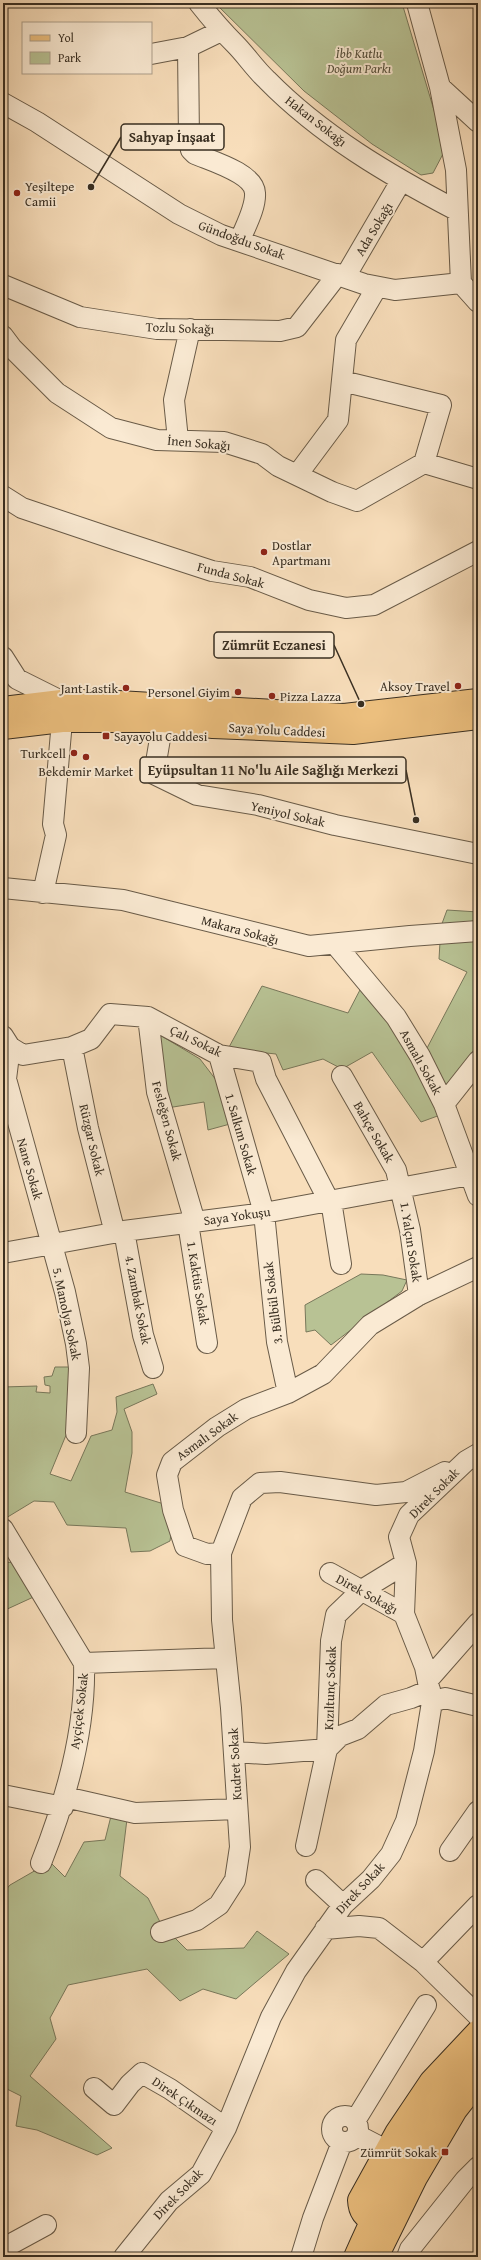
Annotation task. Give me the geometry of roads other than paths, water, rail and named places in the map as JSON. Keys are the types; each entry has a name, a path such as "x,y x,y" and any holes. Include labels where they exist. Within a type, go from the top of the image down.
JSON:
{"main road":[{"name":"Saya Yolu Caddesi","path":"3,728 101,701 344,715 478,700"},
{"name":"Saya Yolu Caddesi","path":"3,708 62,711 213,727 353,733 478,718"},
{"path":"397,2214 381,2220 372,2219 363,2215 359,2200 386,2150 431,2081 478,2031"},
{"path":"355,2257 372,2219 422,2126 443,2096 478,2054"},
{"path":"377,2257 397,2214 456,2110 478,2082"}],"street":[{"name":"Hakan Sokağı","path":"199,3 221,31 266,80 305,113 344,144 401,181 456,210"},
{"path":"417,3 440,87 456,170 456,210 461,283 478,302"},
{"path":"152,54 188,46 221,31"},
{"path":"188,46 189,141 191,150 242,174 250,183 255,193 240,240"},
{"path":"440,87 478,122"},
{"name":"Gündoğdu Sokak","path":"3,103 37,122 179,214 221,235 240,240 342,276 395,290 461,283"},
{"name":"Ada Sokağı","path":"342,276 401,181"},
{"name":"Tozlu Sokağı","path":"3,286 80,317 157,329 280,331 297,327 342,276"},
{"path":"298,475 338,420 346,340 377,286"},
{"path":"178,440 174,400 190,329"},
{"name":"İnen Sokağı","path":"3,336 12,348 57,393 111,428 157,440 224,442 262,454 278,466 332,492 357,501 424,463"},
{"path":"342,381 442,405 424,463 478,479"},
{"name":"Funda Sokak","path":"3,496 22,508 117,540 212,571 250,577 309,600 346,608 374,605 478,551"},
{"path":"3,657 17,679 62,711 53,824 56,835 43,893"},
{"name":"Yeniyol Sokak","path":"163,721 154,774 197,795 258,806 335,825 478,854"},
{"name":"Makara Sokağı","path":"3,888 124,900 309,946 478,931"},
{"name":"Asmalı Sokak","path":"335,944 396,1017 420,1056 444,1104 478,1196"},
{"name":"Çalı Sokak","path":"6,1042 23,1055 72,1047 91,1039 110,1014 148,1017 219,1055 261,1062 266,1079 328,1200"},
{"name":"Fesleğen Sokak","path":"148,1017 157,1092 192,1222"},
{"name":"Nane Sokak","path":"6,1042 6,1079 50,1244"},
{"name":"Rüzgar Sokak","path":"72,1047 88,1128 120,1232"},
{"name":"1. Salkım Sokak","path":"219,1055 264,1213"},
{"path":"444,1104 478,1061"},
{"name":"Bahçe Sokak","path":"342,1076 396,1170 402,1189"},
{"name":"Saya Yokuşu","path":"3,1253 120,1232 264,1213 328,1200 402,1189 470,1175"},
{"name":"1. Yalçın Sokak","path":"402,1189 419,1295"},
{"path":"328,1200 332,1207 340,1264"},
{"name":"3. Bülbül Sokak","path":"264,1213 277,1342 288,1393"},
{"name":"1. Kaktüs Sokak","path":"192,1222 207,1343"},
{"name":"4. Zambak Sokak","path":"120,1232 143,1335 153,1368"},
{"name":"5. Manolya Sokak","path":"50,1244 65,1292 76,1344 79,1368 76,1433"},
{"name":"Asmalı Sokak","path":"221,1553 207,1554 185,1546 173,1510 167,1475 172,1462 217,1427 246,1409 288,1393 323,1374 370,1324 419,1295 478,1267"},
{"path":"221,1553 242,1498 260,1482 280,1482 376,1495 391,1494 406,1492 472,1457"},
{"name":"Direk Sokak","path":"124,2257 169,2201 201,2174 226,2128 271,2017 296,1971 343,1905 371,1879 391,1854 406,1822 424,1751 430,1691 404,1614 406,1563 399,1537 409,1515 472,1457"},
{"name":"Ayçiçek Sokak","path":"3,1529 84,1662 84,1678 78,1732 64,1802 41,1863"},
{"name":"Kudret Sokak","path":"161,1932 197,1920 219,1905 235,1880 240,1847 234,1752 222,1620 221,1553"},
{"name":"Kızıltunç Sokak","path":"306,1846 327,1749 331,1641 336,1615 362,1590 406,1563"},
{"name":"Direk Sokağı","path":"330,1573 404,1614"},
{"path":"234,1752 266,1754 327,1749 340,1736 358,1729 386,1705 430,1691 478,1623"},
{"path":"84,1662 226,1658"},
{"path":"430,1691 445,1698 478,1706"},
{"path":"3,1794 135,1813 237,1809"},
{"path":"450,1851 478,1811"},
{"path":"316,1880 343,1905"},
{"path":"423,1962 478,1905"},
{"path":"325,1929 359,1926 379,1928 423,1962 466,2002 478,2016"},
{"path":"300,2257 351,2132 426,2005"},
{"name":"Direk Çıkmazı","path":"94,2088 114,2105 130,2084 142,2073 170,2089 226,2128"},
{"path":"351,2132 386,2150"},
{"path":"407,2257 410,2249 474,2180"},
{"path":"3,2252 11,2244 46,2225"}],"place":[{"name":"Sahyap İnşaat","path":"91,187"},
{"name":"Yeşiltepe Camii","path":"17,193"},
{"name":"Dostlar Apartmanı","path":"264,552"},
{"name":"Aksoy Travel","path":"458,686"},
{"name":"Jant Lastik","path":"126,688"},
{"name":"Personel Giyim","path":"238,692"},
{"name":"Pizza Lazza","path":"272,696"},
{"name":"Zümrüt Eczanesi","path":"361,704"},
{"name":"Sayayolu Caddesi","path":"106,736"},
{"name":"Turkcell","path":"74,753"},
{"name":"Bekdemir Market","path":"86,757"},
{"name":"Eyüpsultan 11 No'lu Aile Sağlığı Merkezi","path":"416,820"},
{"name":"Zümrüt Sokak","path":"445,2152"}],"park label":[{"name":"İbb Kutlu Doğum Parkı","path":"359,60"}]}
